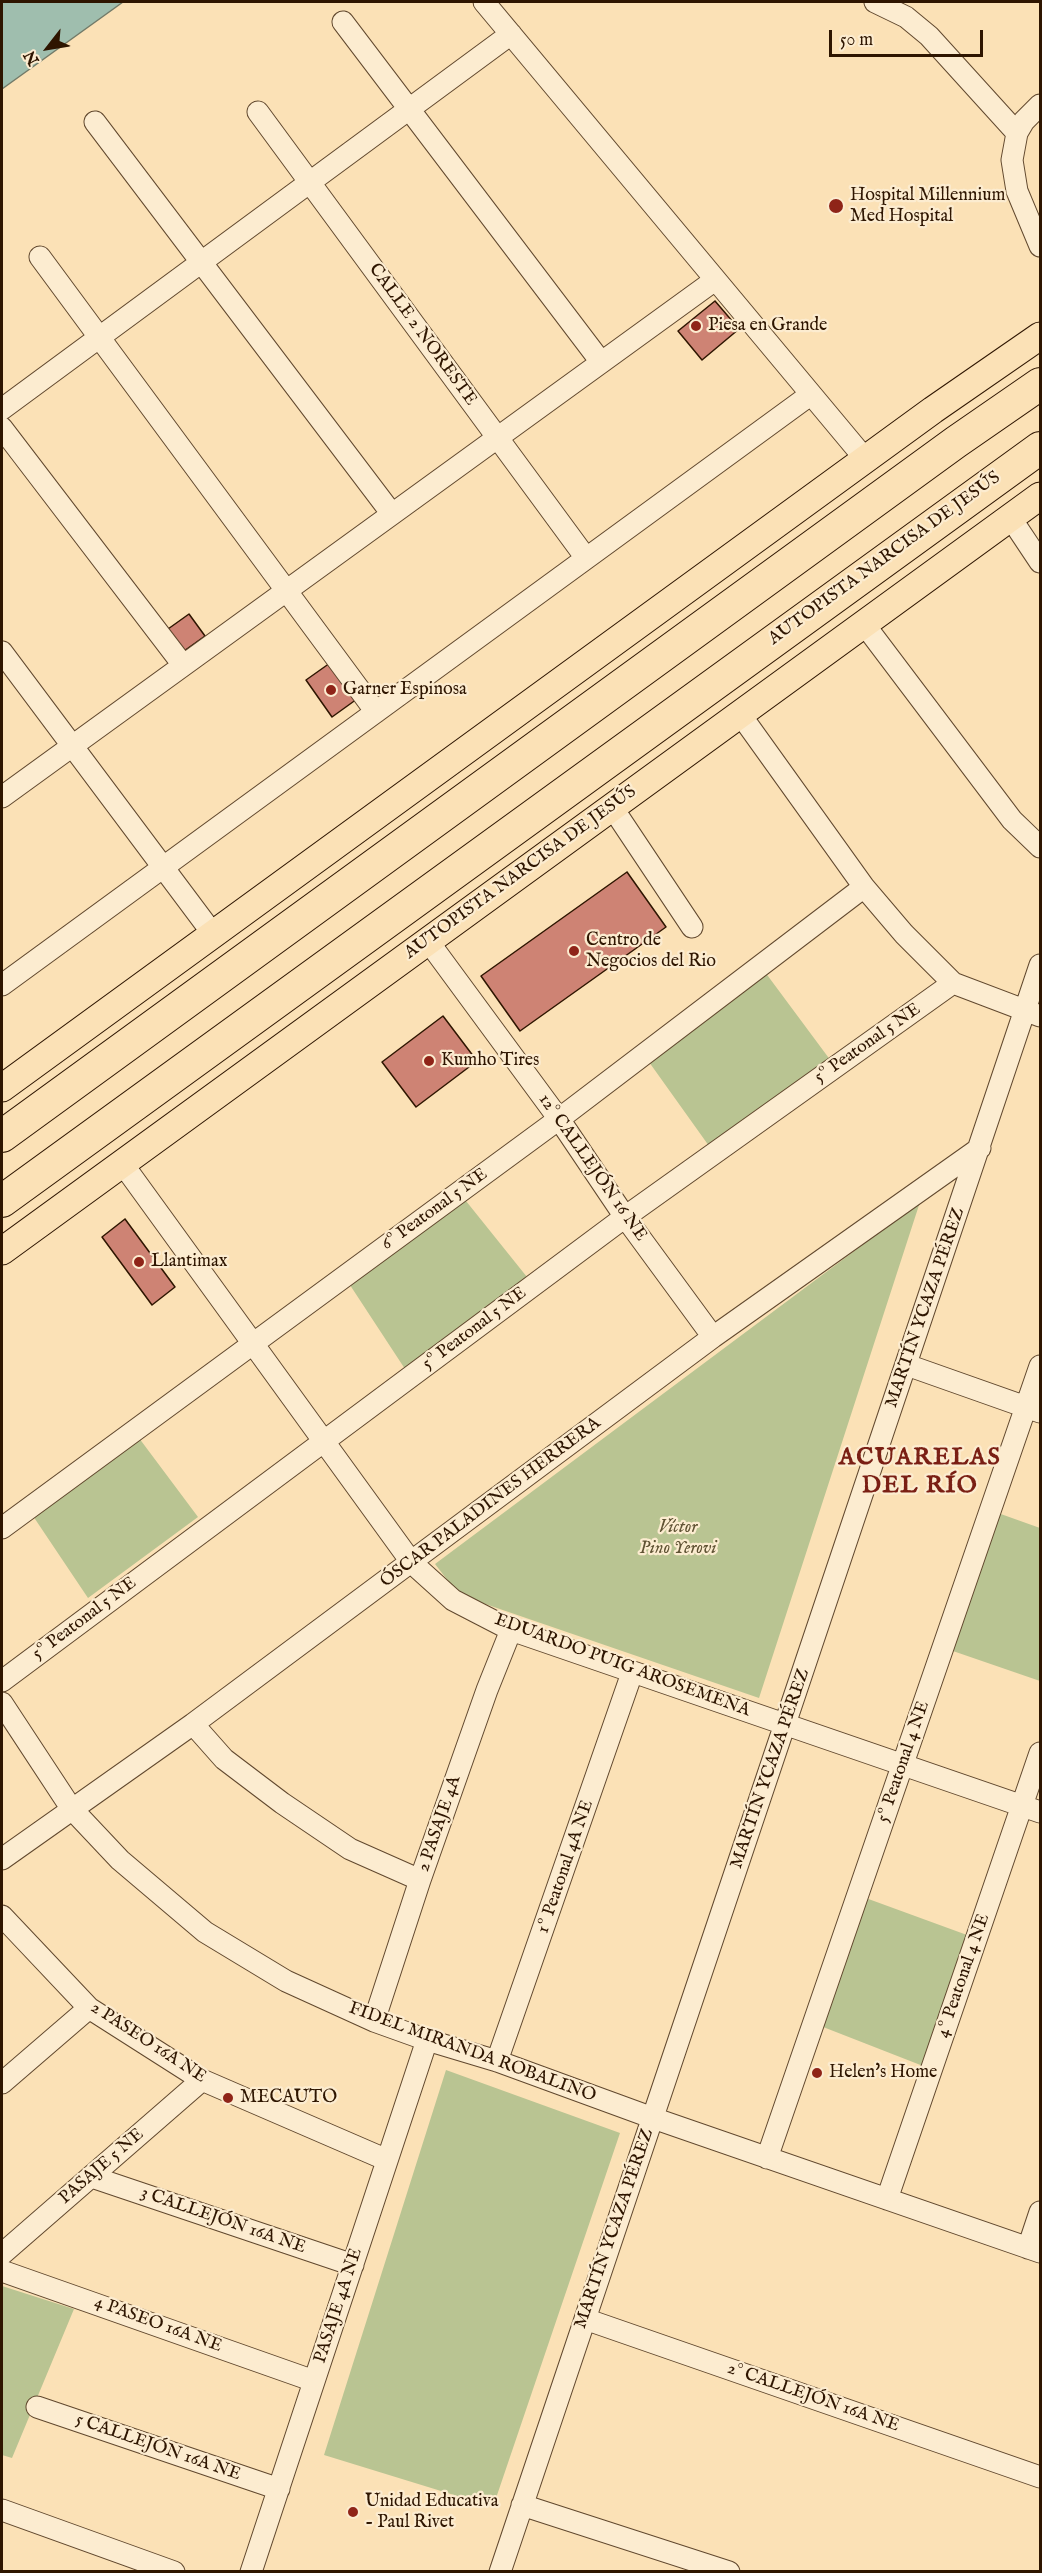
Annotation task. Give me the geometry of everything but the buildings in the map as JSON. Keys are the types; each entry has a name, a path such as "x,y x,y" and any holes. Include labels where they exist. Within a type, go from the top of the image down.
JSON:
{"highway":[{"path":"2,1136 956,442 1041,384"},
{"name":"AUTOPISTA NARCISA DE JESÚS","path":"2,1202 1041,448"}],"main road":[{"path":"2,1088 1036,338"},
{"name":"AUTOPISTA NARCISA DE JESÚS","path":"2,1251 1041,496"}],"street":[{"path":"484,2 866,460"},
{"path":"875,2 906,17 929,36 1017,133"},
{"path":"343,22 601,362"},
{"path":"2,409 511,34"},
{"path":"1041,105 1024,121 1017,133 1012,160 1012,176 1036,225 1041,246"},
{"name":"CALLE 2 NORESTE","path":"258,112 586,558"},
{"path":"95,122 392,514"},
{"path":"40,257 376,712"},
{"path":"2,797 715,280"},
{"path":"2,985 810,395"},
{"path":"2,428 183,665"},
{"path":"1010,517 1041,562"},
{"path":"864,624 1012,820 1041,847"},
{"path":"2,652 213,934"},
{"path":"740,714 864,887 904,934 953,983 1033,1014"},
{"path":"612,807 692,927"},
{"name":"6º Peatonal 5 NE","path":"2,1528 560,1119 864,887"},
{"name":"12° CALLEJÓN 16 NE","path":"428,940 560,1119 625,1217 713,1337"},
{"name":"MARTÍN YCAZA PÉREZ","path":"500,2571 980,1148 1033,1014 1041,965"},
{"name":"5º Peatonal 5 NE","path":"2,1681 625,1217 953,983"},
{"name":"ÓSCAR PALADINES HERRERA","path":"2,1859 71,1808 193,1724 713,1337 980,1148"},
{"name":"EDUARDO PUIG AROSEMENA","path":"122,1163 412,1563 453,1600 511,1630 1031,1809"},
{"path":"907,1365 1034,1410"},
{"name":"5º Peatonal 4 NE","path":"767,2158 904,1764 1034,1410 1041,1366"},
{"name":"2 PASAJE 4A","path":"374,2021 420,1880 487,1690 511,1630"},
{"name":"1º Peatonal 4A NE","path":"497,2061 632,1672"},
{"name":"FIDEL MIRANDA ROBALINO","path":"2,1703 71,1808 120,1860 205,1932 286,1981 374,2021 497,2061 653,2118 1034,2250"},
{"path":"193,1724 224,1759 282,1803 350,1849 420,1880"},
{"name":"4º Peatonal 4 NE","path":"887,2199 1031,1809 1041,1753"},
{"name":"2 PASEO 16A NE","path":"2,1916 89,2008 202,2080 387,2160"},
{"path":"2,2083 89,2008"},
{"name":"PASAJE 4A NE","path":"252,2571 427,2040"},
{"name":"PASAJE 5 NE","path":"2,2254 202,2080"},
{"name":"3 CALLEJÓN 16A NE","path":"92,2176 353,2265"},
{"path":"1034,2250 1041,2212"},
{"name":"4 PASEO 16A NE","path":"2,2271 314,2381"},
{"name":"2° CALLEJÓN 16A NE","path":"585,2319 1041,2477"},
{"name":"5 CALLEJÓN 16A NE","path":"37,2407 279,2489"},
{"path":"522,2505 729,2571"},
{"path":"2,2510 174,2571"}],"green space":[{"path":"762,968 831,1061 709,1146 644,1055"},
{"path":"462,1196 527,1277 405,1369 348,1282"},
{"name":"Víctor Pino Yerovi","path":"920,1202 759,1698 459,1595 435,1564"},
{"path":"139,1438 198,1517 88,1598 33,1516"},
{"path":"998,1513 1040,1528 1040,1681 950,1650"},
{"path":"863,1897 967,1935 923,2066 818,2025"},
{"path":"446,2070 620,2133 493,2507 324,2455"},
{"path":"2,2286 74,2309 12,2458 2,2455"}],"shaded area":[{"path":"2,2 123,2 2,89"}],"place":[{"name":"Hospital Millennium Med Hospital","path":"836,206"},
{"name":"Piesa en Grande","path":"696,326"},
{"name":"Garner Espinosa","path":"331,690"},
{"name":"Centro de Negocios del Rio","path":"574,951"},
{"name":"Kumho Tires","path":"429,1061"},
{"name":"Llantimax","path":"139,1262"},
{"name":"Helen's Home","path":"817,2073"},
{"name":"MECAUTO","path":"228,2098"},
{"name":"Unidad Educativa - Paul Rivet","path":"353,2512"}],"district":[{"name":"ACUARELAS DEL RÍO","path":"920,1473"}]}
